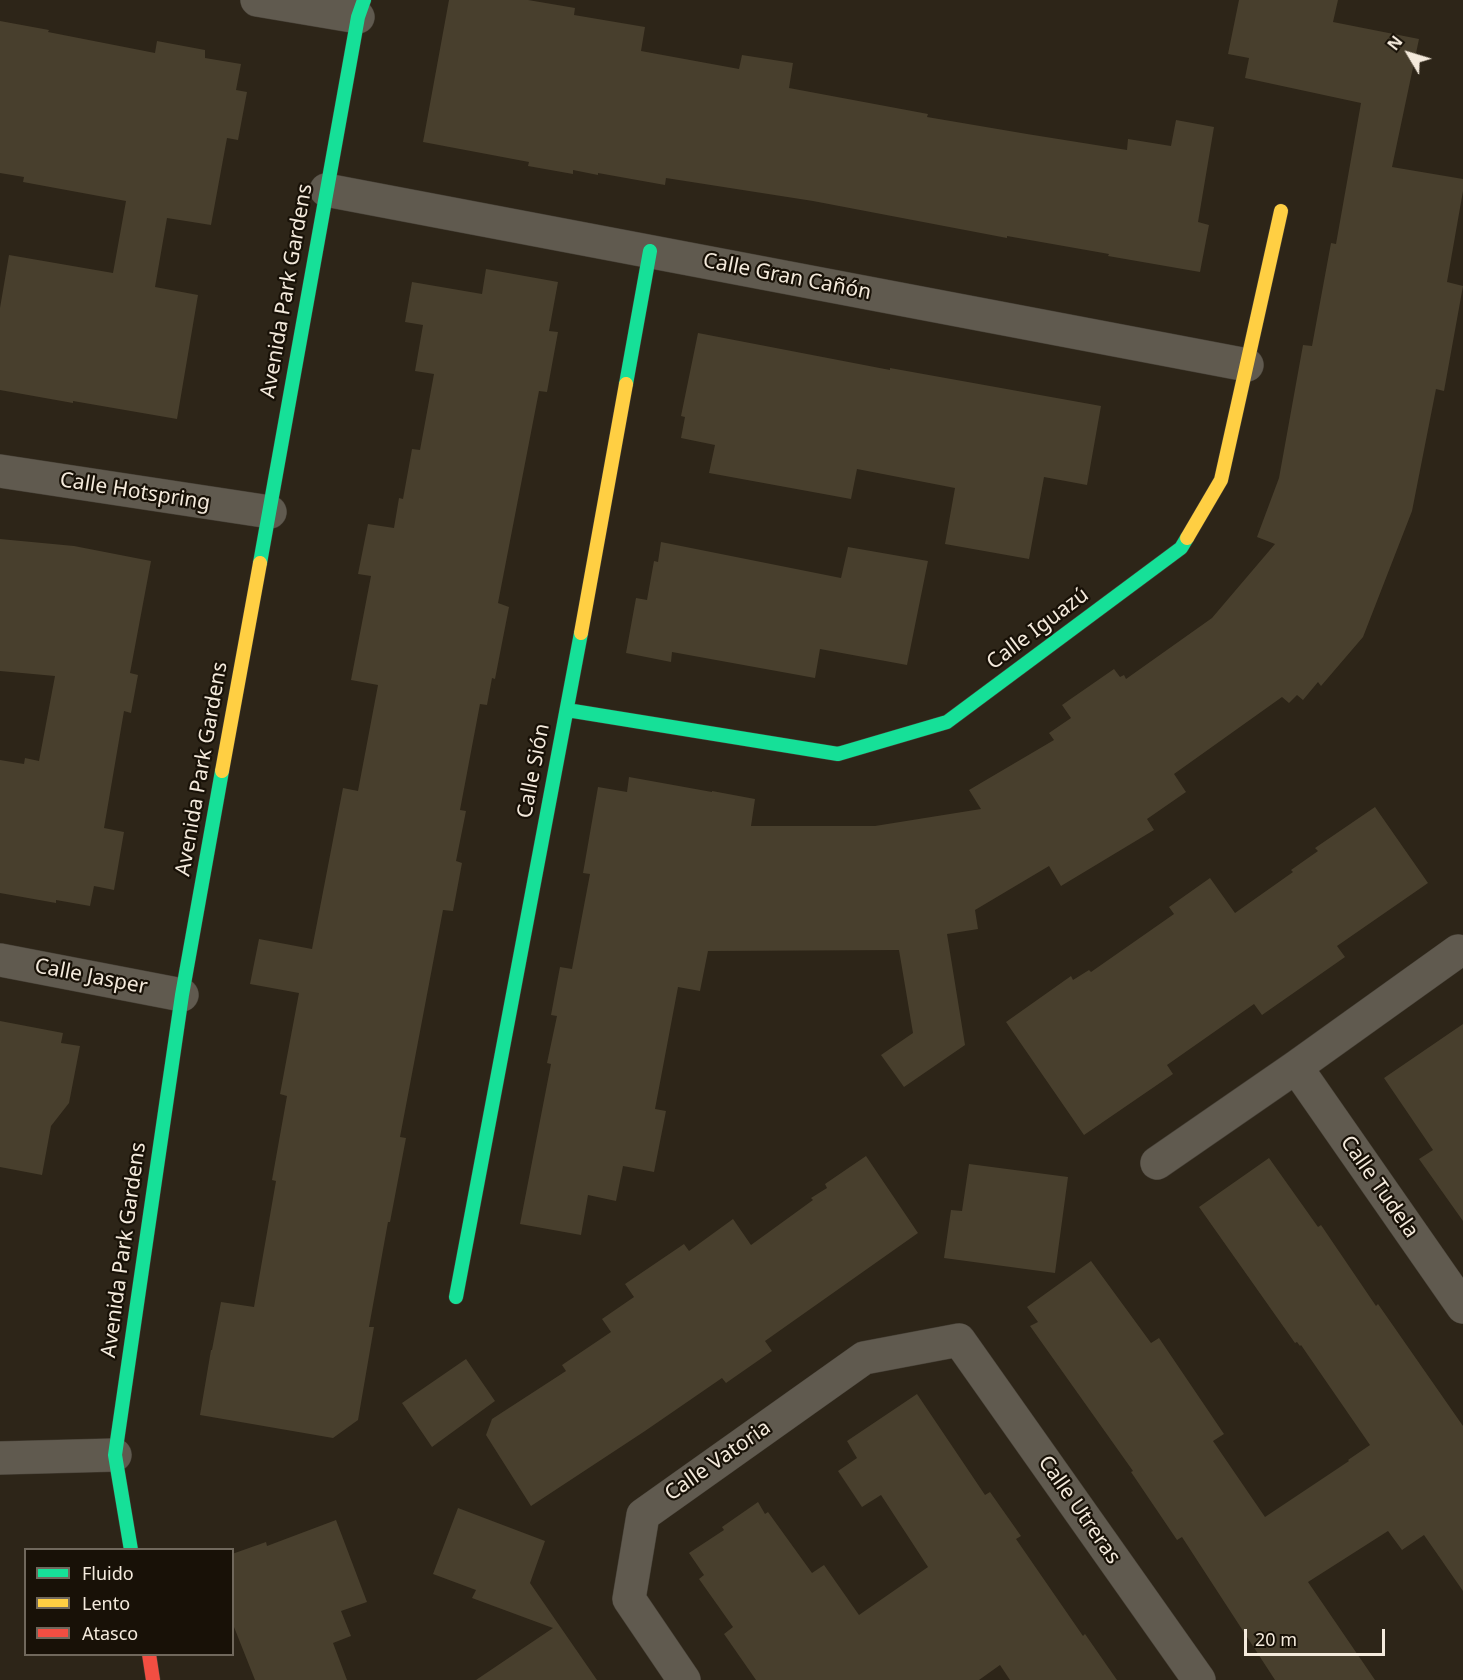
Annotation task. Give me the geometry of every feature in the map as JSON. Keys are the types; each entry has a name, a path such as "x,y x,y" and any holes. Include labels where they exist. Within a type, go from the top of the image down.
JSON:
{"street":[{"path":"257,0 362,9"},
{"name":"Avenida Park Gardens","path":"131,1548 115,1455 182,995 326,190 362,9"},
{"name":"Calle Gran Cañón","path":"326,190 1247,365"},
{"name":"Calle Iguazú","path":"567,710 838,754 947,722 1181,548 1221,480 1281,211"},
{"name":"Calle Sión","path":"456,1297 567,710 650,251"},
{"name":"Calle Hotspring","path":"0,471 270,512"},
{"path":"1157,1163 1458,951"},
{"name":"Calle Jasper","path":"0,960 182,995"},
{"name":"Calle Tudela","path":"1296,1067 1463,1307"},
{"name":"Calle Vatoria","path":"684,1680 628,1599 643,1515 864,1358 959,1340"},
{"name":"Calle Utreras","path":"959,1340 1199,1680"},
{"path":"0,1458 115,1455"},
{"path":"149,1656 153,1680"}],"building":[{"path":"449,0 528,0 575,8 574,15 645,27 641,51 739,69 742,55 793,63 789,88 928,114 927,117 1027,134 1127,150 1128,139 1171,146 1176,120 1214,127 1198,222 1209,225 1200,272 813,201 666,178 665,185 573,170 573,174 528,166 529,162 423,142"},
{"path":"1239,0 1338,0 1333,22 1419,39 1392,167 1463,179 1463,191 1447,282 1463,286 1444,391 1436,389 1412,511 1363,637 1321,686 1318,682 1303,700 1297,695 1289,703 1282,697 1174,774 1186,792 1147,819 1154,830 1061,886 1049,866 975,910 978,929 947,934 965,1045 904,1087 881,1055 913,1033 899,950 708,951 700,991 678,987 655,1109 666,1111 654,1172 623,1166 616,1201 588,1195 581,1235 520,1224 551,1064 547,1063 557,1016 551,1015 560,967 572,969 590,874 583,873 598,787 627,792 629,777 755,799 751,826 875,826 981,809 969,790 1054,740 1049,733 1071,718 1062,705 1114,669 1120,677 1124,675 1126,679 1212,618 1275,544 1257,537 1279,478 1303,345 1312,346 1331,243 1336,244 1361,103 1245,78 1249,58 1228,54"},
{"path":"0,21 155,53 157,41 205,50 205,58 241,64 236,90 247,92 238,140 227,138 211,225 167,218 155,287 198,295 177,419 0,390 0,308 9,255 113,273 126,201 23,182 24,177 0,173"},
{"path":"486,269 558,282 549,331 558,332 547,392 539,391 498,603 509,607 495,679 492,678 487,705 480,704 460,810 466,811 456,861 462,863 453,911 443,910 400,1137 406,1138 369,1327 374,1327 358,1420 333,1438 200,1415 221,1302 254,1307 276,1181 272,1180 287,1096 280,1094 299,993 250,984 259,939 312,949 343,788 358,791 378,685 351,680 371,576 358,574 368,524 394,528 399,498 403,499 412,449 420,450 434,374 415,371 423,325 405,322 412,282 482,294"},
{"path":"698,333 890,370 890,368 1101,406 1087,485 1044,477 1029,559 945,544 955,488 857,469 851,499 709,473 715,445 681,438 685,417 681,416"},
{"path":"0,539 74,546 151,561 130,673 138,675 131,713 124,711 104,828 124,832 114,890 94,886 90,906 56,900 56,903 0,893 0,760 24,764 25,758 39,761 55,676 0,671"},
{"path":"661,542 841,578 848,547 928,561 907,665 820,649 815,678 672,652 671,662 626,653 636,598 647,600 654,561 658,562"},
{"path":"1375,807 1428,883 1337,946 1345,957 1262,1015 1254,1004 1167,1065 1173,1074 1084,1135 1006,1022 1071,976 1073,980 1089,970 1091,972 1174,914 1169,907 1210,878 1235,913 1293,872 1291,870 1318,851 1315,848"},
{"path":"0,1021 63,1033 61,1043 80,1046 69,1103 51,1126 42,1175 0,1167"},
{"path":"1463,1024 1463,1221 1419,1159 1433,1150 1384,1078"},
{"path":"866,1156 918,1233 765,1341 772,1351 726,1383 722,1378 531,1506 486,1435 492,1419 566,1371 562,1365 611,1332 602,1319 634,1297 625,1284 684,1244 689,1251 733,1219 751,1245 813,1200 811,1198 827,1188 825,1184"},
{"path":"1269,1158 1318,1227 1321,1225 1376,1306 1378,1304 1463,1426 1463,1591 1424,1535 1402,1550 1388,1531 1308,1582 1375,1680 1275,1680 1182,1537 1177,1540 1131,1472 1133,1471 1030,1326 1038,1322 1027,1307 1091,1261 1151,1343 1159,1338 1224,1434 1213,1441 1265,1517 1349,1461 1370,1445 1301,1345 1295,1343 1199,1207"},
{"path":"969,1164 1068,1177 1055,1273 944,1258 951,1210 962,1211"},
{"path":"466,1359 495,1401 432,1447 402,1403"},
{"path":"917,1394 985,1495 990,1492 1021,1536 1016,1539 1083,1636 1085,1634 1117,1680 1010,1680 1000,1665 979,1680 756,1680 724,1634 733,1627 699,1579 704,1575 689,1553 724,1530 722,1527 758,1502 765,1514 768,1512 812,1573 824,1565 859,1615 928,1567 881,1495 862,1507 838,1471 857,1458 847,1441"},
{"path":"458,1508 545,1541 530,1583 597,1680 476,1680 553,1628 472,1598 476,1590 433,1574"},
{"path":"336,1520 367,1602 341,1611 351,1636 333,1643 347,1680 255,1680 234,1627 234,1553 266,1542 267,1546"}],"traffic: fast":[{"path":"260,563 358,17 364,0"},
{"path":"626,384 650,251"},
{"path":"567,710 838,754 947,722 1181,548 1187,538"},
{"path":"456,1297 581,633"},
{"path":"131,1548 115,1455 182,995 222,771"}],"traffic: slow":[{"path":"1187,538 1221,480 1281,211"},
{"path":"581,633 626,384"},
{"path":"222,771 260,563"}],"traffic: jam":[{"path":"149,1656 153,1680"}]}
